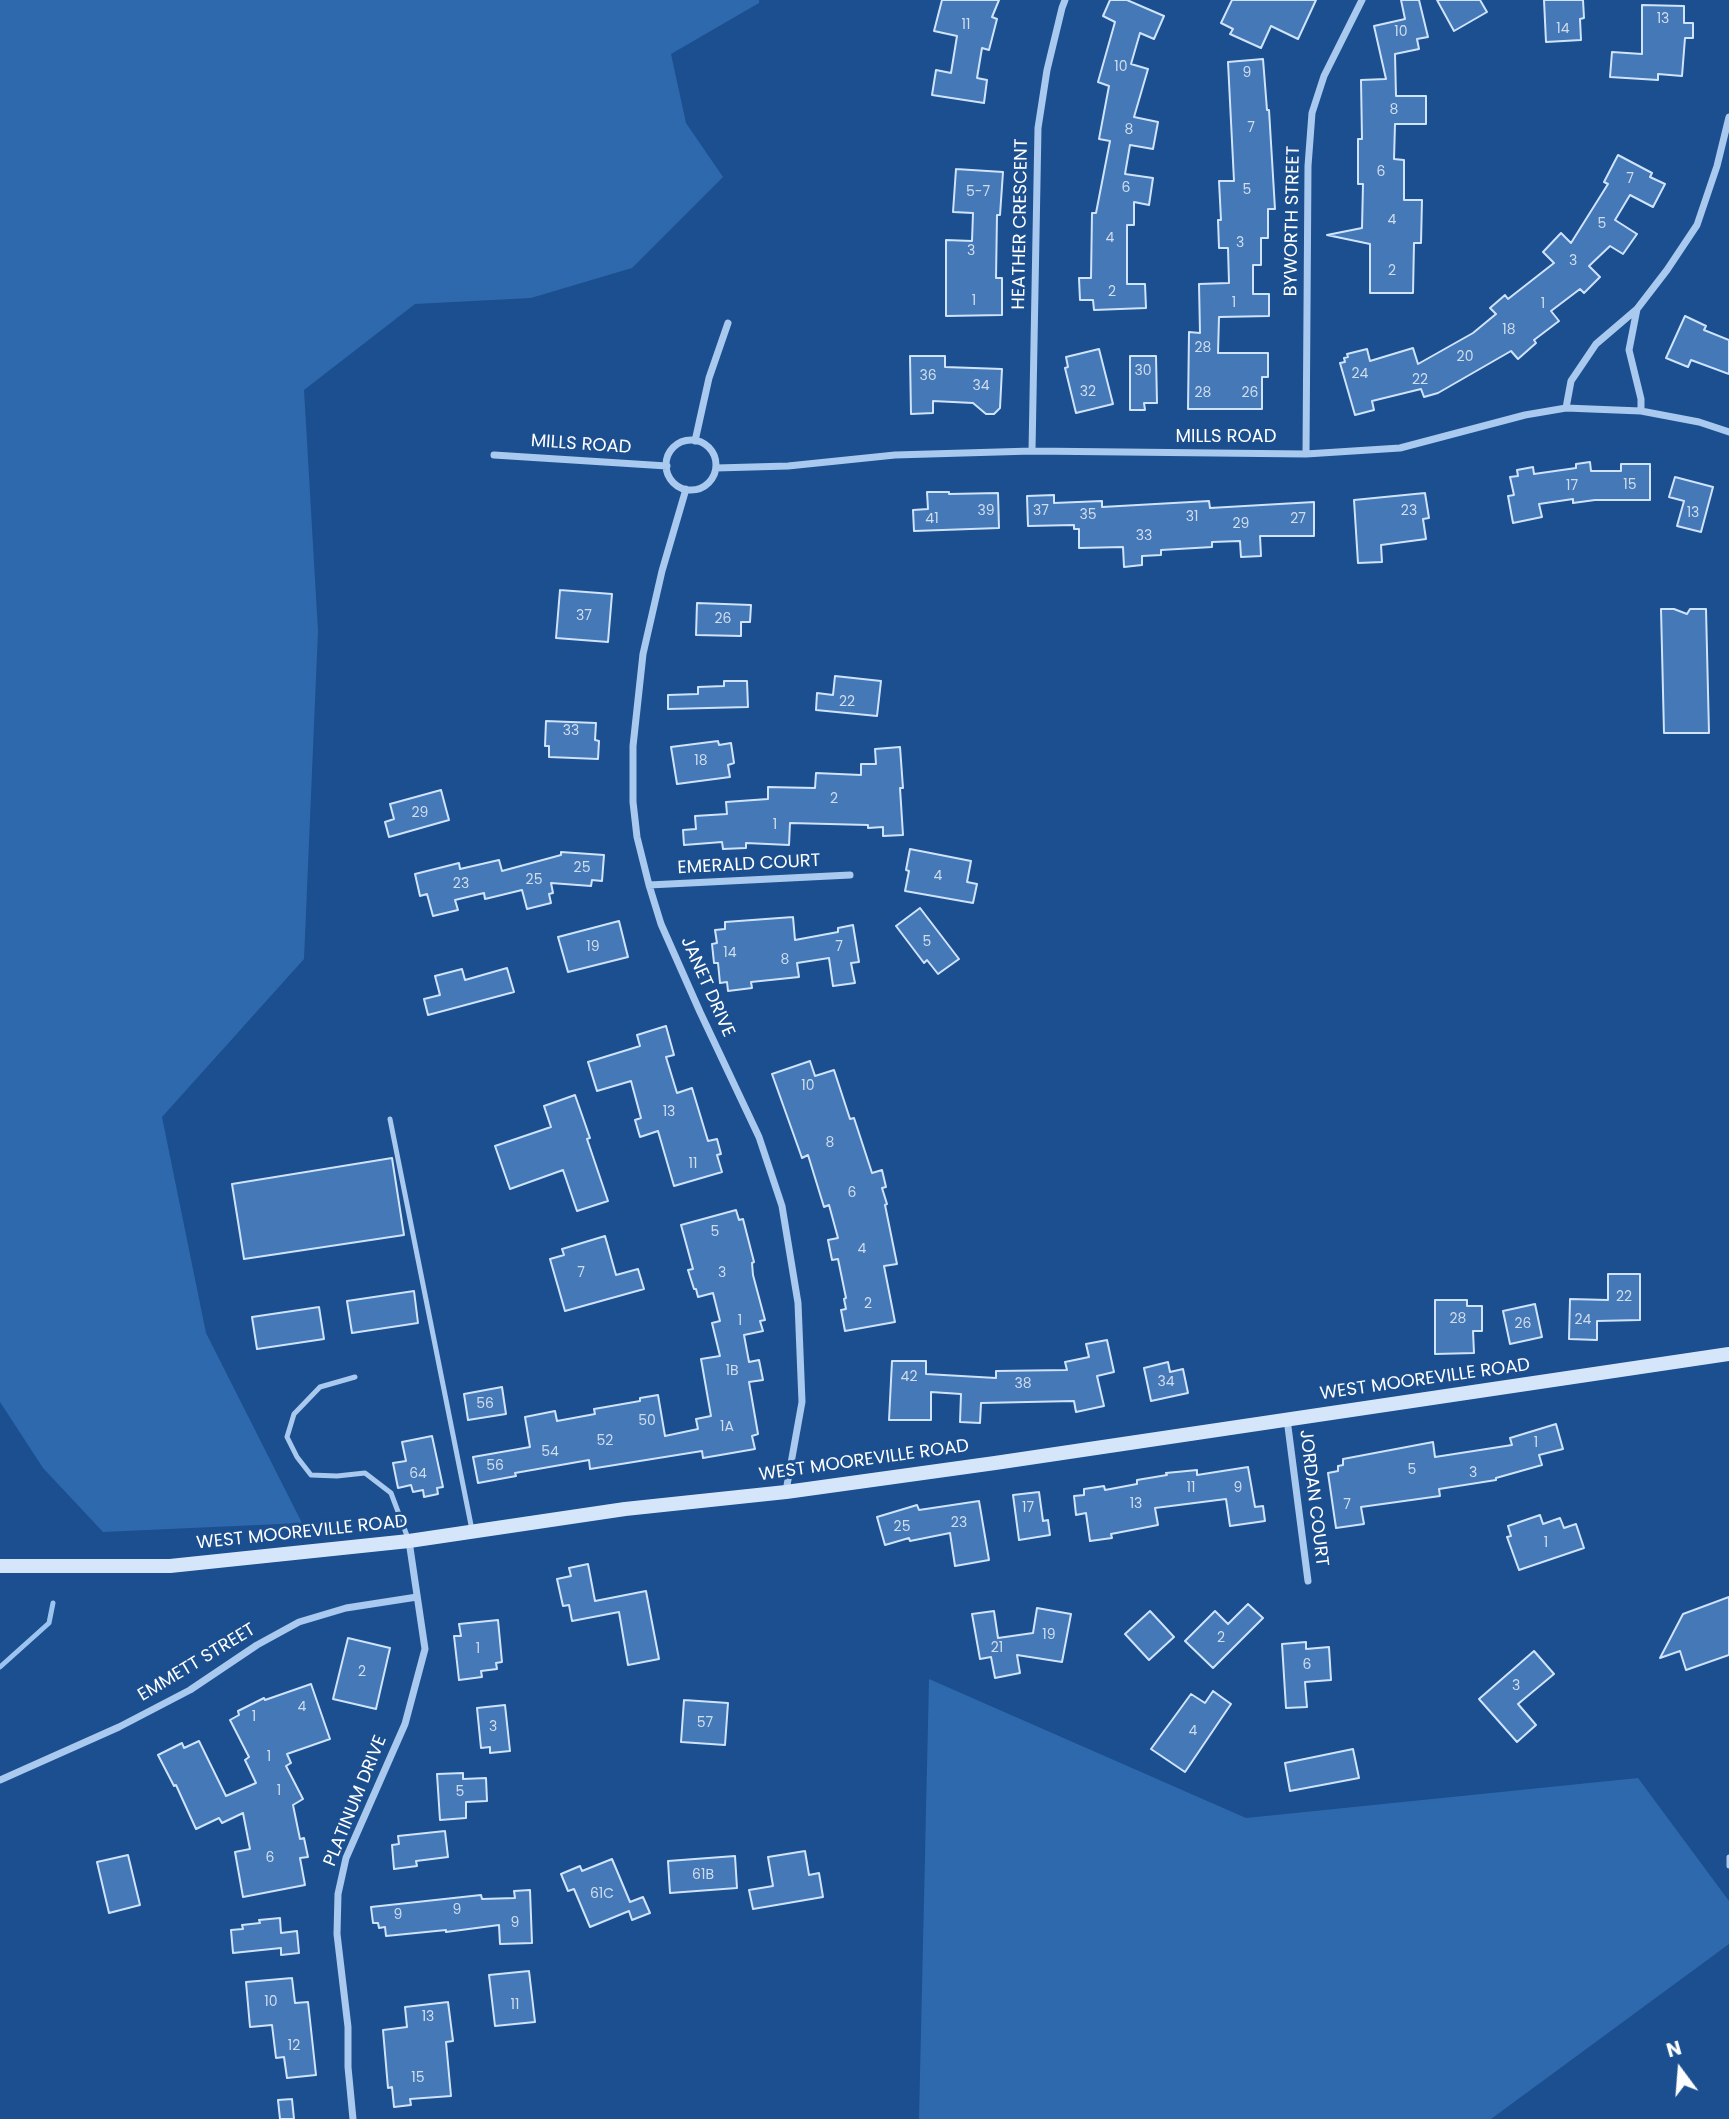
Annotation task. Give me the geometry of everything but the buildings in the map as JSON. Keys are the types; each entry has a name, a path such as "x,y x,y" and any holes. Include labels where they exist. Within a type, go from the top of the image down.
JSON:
{"main road":[{"name":"WEST MOOREVILLE ROAD","path":"0,1566 170,1566 409,1541 625,1509 786,1492 1729,1354"}],"street":[{"name":"HEATHER CRESCENT","path":"1032,451 1038,128 1047,70 1065,0"},
{"name":"BYWORTH STREET","path":"1306,454 1308,166 1312,113 1324,76 1362,0"},
{"path":"1566,408 1571,381 1596,344 1637,309 1697,225 1717,166 1729,117"},
{"path":"1637,309 1629,350 1641,399 1641,411"},
{"path":"695,441 709,378 728,323"},
{"name":"MILLS ROAD","path":"716,468 788,466 895,455 1032,451 1306,454 1400,448 1525,415 1566,408 1641,411 1699,422 1729,432"},
{"path":"695,441 709,447 716,460 714,476 702,487 694,490 686,489 672,481 667,466 670,452 675,447 681,443 695,441"},
{"name":"MILLS ROAD","path":"494,455 667,466"},
{"name":"JANET DRIVE","path":"686,489 662,571 643,654 633,746 633,802 637,837 661,924 759,1137 782,1206 798,1303 802,1402 786,1492"},
{"name":"EMERALD COURT","path":"649,885 850,875"},
{"name":"JORDAN COURT","path":"1287,1418 1308,1581"},
{"name":"PLATINUM DRIVE","path":"353,2119 348,2067 348,2027 337,1934 338,1894 346,1858 405,1724 425,1649 409,1541"},
{"name":"EMMETT STREET","path":"0,1780 119,1727 190,1690 257,1645 299,1622 346,1608 417,1597"}],"lane":[{"path":"390,1119 473,1533"},
{"path":"355,1377 320,1387 294,1414 287,1437 297,1457 311,1475 365,1473 391,1493 409,1541"},
{"path":"1729,1857 1729,1866"}],"shaded area":[{"path":"0,0 759,0 759,3 671,54 686,123 723,177 632,268 531,298 415,304 304,390 318,631 304,959 162,1117 206,1333 302,1523 103,1532 43,1468 0,1402"},
{"path":"929,1679 1246,1818 1638,1778 1729,1901 1729,1944 1491,2119 919,2119"}],"waterway":[{"path":"0,1667 49,1623 53,1603"}]}
